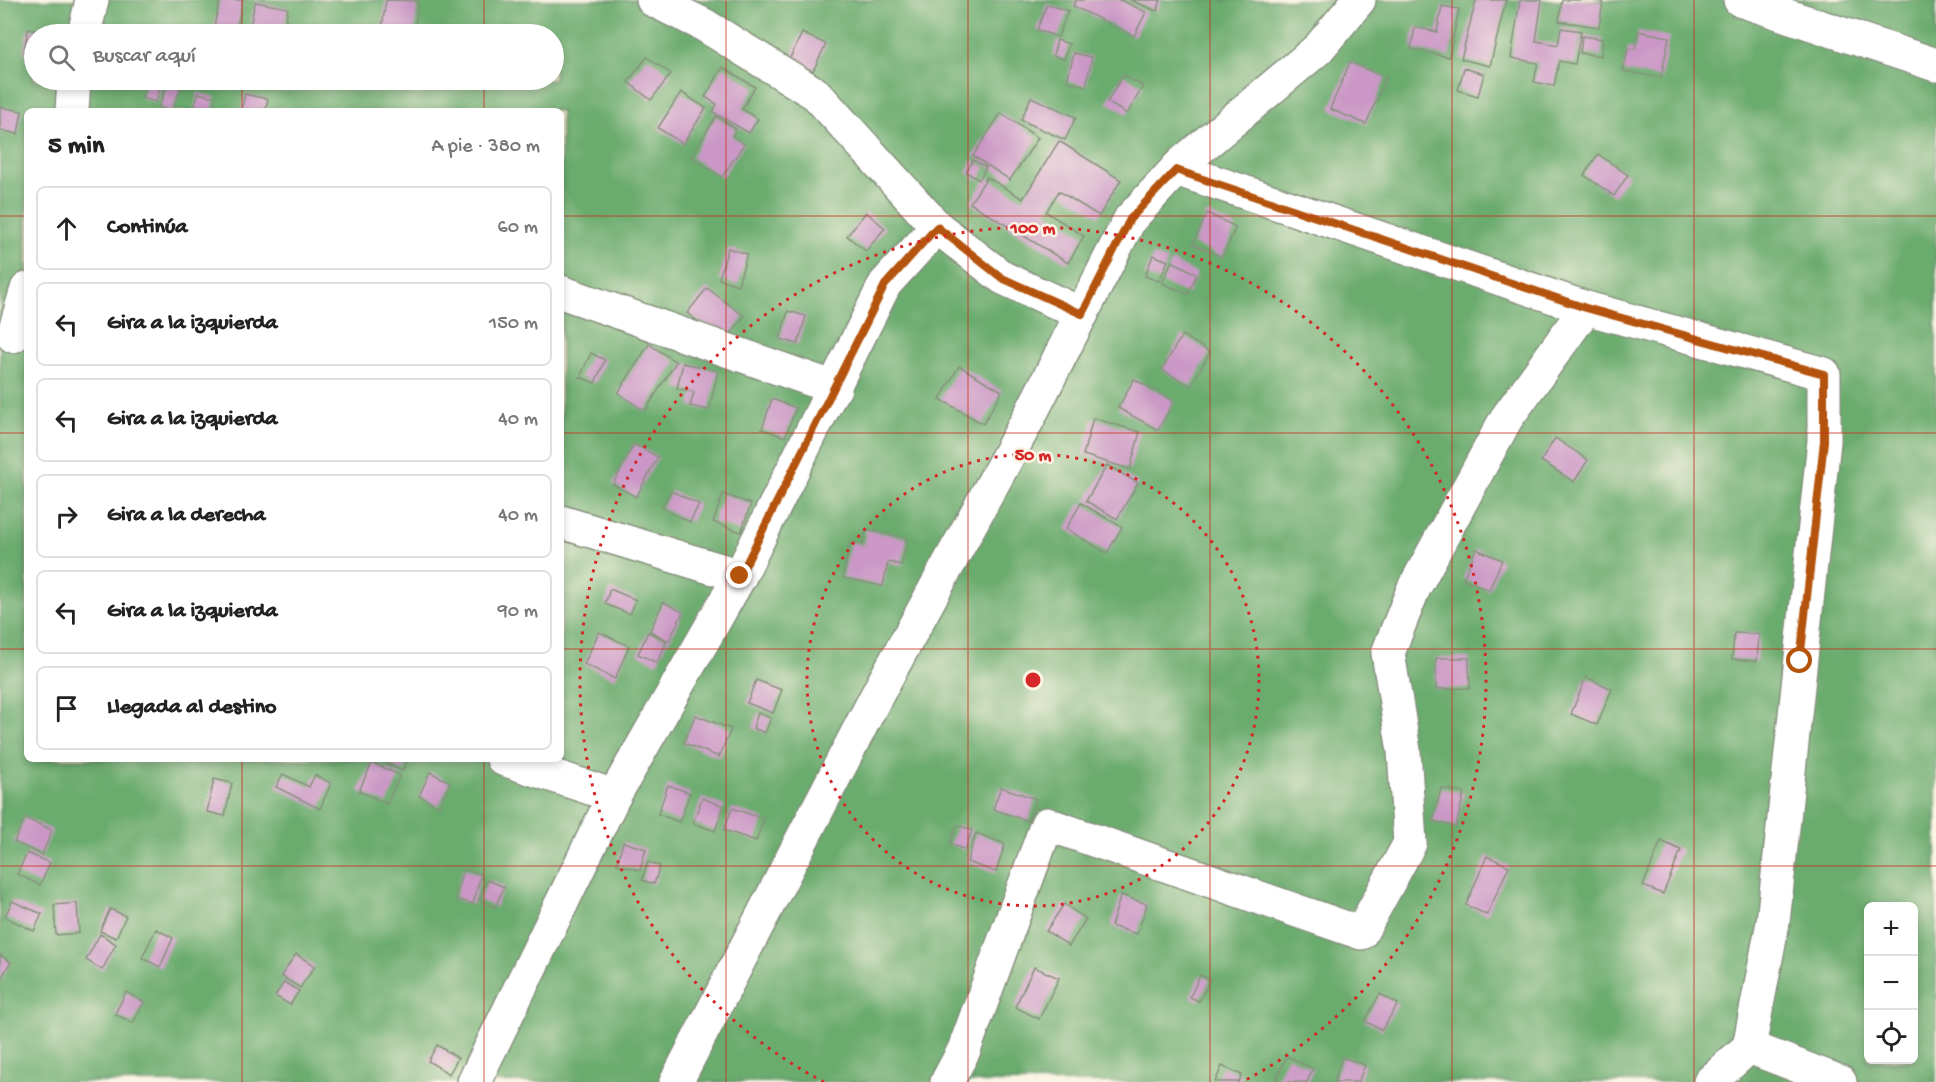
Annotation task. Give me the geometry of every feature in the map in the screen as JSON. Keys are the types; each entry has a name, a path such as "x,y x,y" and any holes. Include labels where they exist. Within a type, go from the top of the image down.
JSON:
{"street":[{"path":"86,24 92,0"},
{"path":"653,0 704,25 816,94 937,227 1002,278 1082,314"},
{"path":"676,1082 879,691 1026,423 1130,219 1176,170 1318,49 1359,0"},
{"path":"1740,0 1936,64"},
{"path":"72,108 73,90"},
{"path":"1176,170 1586,308 1824,374 1824,441 1773,922 1749,1047 1710,1082"},
{"path":"474,1082 614,796 740,576 885,285 937,227"},
{"path":"564,293 835,388"},
{"path":"13,337 24,299"},
{"path":"947,1082 964,1050 1047,824 1361,933 1410,843 1404,751 1388,653 1413,590 1506,419 1586,308"},
{"path":"564,523 740,576"},
{"path":"512,762 614,796"},
{"path":"1749,1047 1840,1082"}],"green space":[{"path":"0,0 1936,0 1936,1082 0,1082"}],"building":[{"path":"220,0 243,0 238,24 215,24"},
{"path":"386,0 418,1 415,24 382,24"},
{"path":"1076,0 1121,0 1146,12 1134,36 1073,6"},
{"path":"1130,0 1161,0 1157,11"},
{"path":"1476,0 1506,0 1490,66 1461,59"},
{"path":"1520,0 1542,0 1536,41 1558,45 1561,28 1581,31 1575,64 1559,61 1554,86 1534,82 1538,63 1511,58"},
{"path":"1562,0 1603,2 1599,27 1559,21"},
{"path":"255,2 288,8 285,24 250,24"},
{"path":"1047,4 1068,11 1058,37 1037,30"},
{"path":"1442,6 1459,9 1449,57 1411,49 1415,27 1437,32"},
{"path":"1638,31 1669,37 1661,78 1623,71 1628,48 1635,49"},
{"path":"802,33 826,44 813,71 789,60"},
{"path":"1582,36 1603,39 1601,56 1580,53"},
{"path":"1057,40 1069,44 1064,59 1053,56"},
{"path":"1074,53 1092,57 1086,86 1067,81"},
{"path":"647,57 671,74 651,100 628,82"},
{"path":"1350,62 1386,78 1366,124 1330,109"},
{"path":"723,67 755,87 742,109 758,119 749,133 713,112 717,104 705,97"},
{"path":"1464,68 1484,74 1478,96 1458,90"},
{"path":"1123,75 1143,86 1127,114 1107,102"},
{"path":"144,90 159,90 156,102 142,98"},
{"path":"165,90 180,90 173,108 159,108"},
{"path":"681,92 706,108 683,144 658,128"},
{"path":"198,93 215,97 213,108 194,108"},
{"path":"245,94 268,99 266,108 242,108"},
{"path":"1031,97 1076,117 1065,140 1021,120"},
{"path":"0,107 22,111 18,134 0,130"},
{"path":"1001,113 1038,138 1010,180 973,156"},
{"path":"716,116 736,129 732,136 744,144 722,177 691,157"},
{"path":"1059,141 1121,180 1099,216 1059,191 1046,212 1084,236 1068,263 970,203 987,177 1023,199"},
{"path":"1598,154 1628,175 1614,196 1584,175"},
{"path":"973,160 986,167 979,180 966,172"},
{"path":"866,212 885,228 866,251 847,236"},
{"path":"1207,213 1236,227 1222,257 1193,244"},
{"path":"728,248 747,254 738,285 719,279"},
{"path":"1153,255 1168,261 1159,281 1145,276"},
{"path":"1172,261 1197,274 1188,294 1162,283"},
{"path":"707,288 744,316 725,342 687,313"},
{"path":"788,311 806,316 798,344 780,339"},
{"path":"1182,335 1210,352 1191,386 1162,370"},
{"path":"649,344 676,362 645,411 618,393"},
{"path":"591,353 605,360 595,383 580,377"},
{"path":"683,363 718,371 709,410 690,406 694,392 677,388"},
{"path":"959,366 1002,391 983,424 940,399"},
{"path":"1134,379 1174,401 1158,430 1118,408"},
{"path":"772,399 796,408 785,437 762,429"},
{"path":"1093,418 1140,432 1130,469 1083,455"},
{"path":"1555,438 1588,460 1574,482 1541,461"},
{"path":"634,444 658,457 636,497 613,484"},
{"path":"1107,465 1138,483 1117,519 1086,501"},
{"path":"671,491 699,504 690,522 662,508"},
{"path":"723,494 751,504 741,532 713,522"},
{"path":"1081,503 1122,527 1107,553 1066,529"},
{"path":"866,530 907,538 902,565 888,562 883,586 843,578 850,542 863,545"},
{"path":"1476,549 1502,560 1489,590 1463,579"},
{"path":"610,589 636,600 630,614 605,604"},
{"path":"663,602 683,612 669,641 650,631"},
{"path":"599,632 629,646 615,679 584,664"},
{"path":"648,632 667,641 657,663 638,654"},
{"path":"1734,633 1759,634 1757,661 1732,659"},
{"path":"1436,658 1469,658 1470,688 1436,689"},
{"path":"1586,677 1612,689 1597,725 1571,714"},
{"path":"756,680 782,690 773,713 747,703"},
{"path":"758,713 771,718 765,733 753,728"},
{"path":"695,715 731,729 719,757 684,743"},
{"path":"384,762 406,762 402,771"},
{"path":"372,763 400,775 387,804 359,791"},
{"path":"430,772 450,782 439,806 419,796"},
{"path":"283,774 309,787 315,775 331,783 320,809 276,787"},
{"path":"214,779 232,783 225,816 207,812"},
{"path":"668,785 690,793 679,822 658,814"},
{"path":"1001,787 1036,799 1028,821 993,809"},
{"path":"1441,788 1464,793 1456,827 1433,821"},
{"path":"702,798 724,806 715,831 693,823"},
{"path":"732,808 764,819 756,841 724,830"},
{"path":"25,818 52,830 42,855 14,842"},
{"path":"957,825 972,830 965,850 950,844"},
{"path":"976,833 1005,844 996,872 967,862"},
{"path":"1661,841 1681,850 1663,894 1643,886"},
{"path":"623,842 646,849 640,870 617,864"},
{"path":"27,853 50,863 40,885 17,874"},
{"path":"1487,856 1509,866 1487,915 1466,905"},
{"path":"648,862 660,866 654,884 642,880"},
{"path":"463,869 481,874 473,904 455,899"},
{"path":"488,880 504,887 495,907 479,900"},
{"path":"1121,895 1147,904 1137,934 1111,926"},
{"path":"12,901 42,914 34,931 5,917"},
{"path":"77,903 79,933 56,935 54,905"},
{"path":"1064,904 1086,919 1069,946 1046,931"},
{"path":"110,909 126,916 116,938 100,931"},
{"path":"156,929 173,938 160,967 142,958"},
{"path":"100,934 116,944 102,970 86,960"},
{"path":"296,954 315,966 300,988 281,976"},
{"path":"0,955 11,962 0,980"},
{"path":"1034,967 1059,978 1039,1019 1015,1007"},
{"path":"1200,975 1210,980 1199,1001 1190,997"},
{"path":"284,982 299,991 290,1005 275,996"},
{"path":"126,992 144,1002 133,1023 115,1014"},
{"path":"1380,994 1398,1004 1382,1030 1365,1021"},
{"path":"437,1045 458,1058 449,1074 428,1061"},
{"path":"1287,1056 1313,1069 1307,1082 1275,1082"},
{"path":"1342,1057 1365,1065 1358,1082 1334,1082"},
{"path":"1222,1066 1242,1075 1239,1082 1215,1082"}],"route":[{"path":"740,576 885,285 937,227 1002,278 1082,314 1130,219 1176,170 1586,308 1824,374 1824,441 1800,661"}]}
